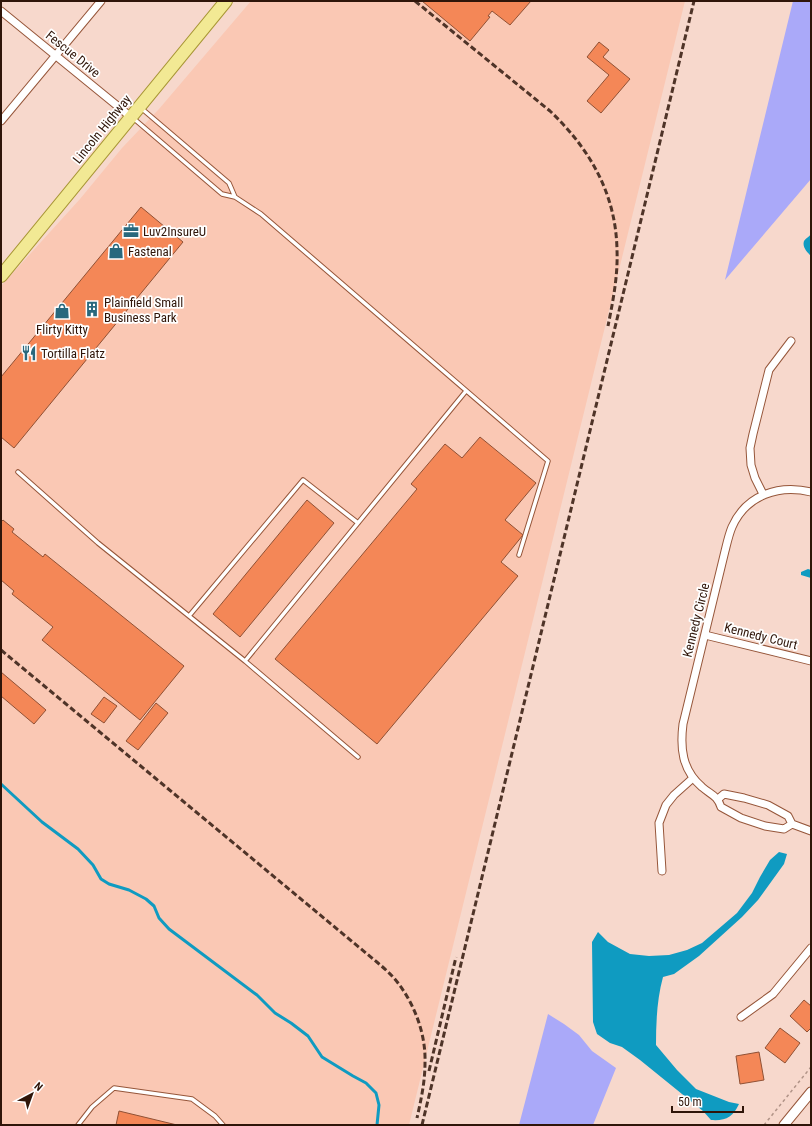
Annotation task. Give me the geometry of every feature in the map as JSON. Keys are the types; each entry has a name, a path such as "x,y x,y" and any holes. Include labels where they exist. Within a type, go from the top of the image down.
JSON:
{"main road":[{"name":"Lincoln Highway","path":"1,276 226,1"}],"street":[{"path":"1,121 101,1"},
{"name":"Fescue Drive","path":"1,11 131,116"},
{"path":"763,494 755,478 751,465 750,448 769,370 791,341"},
{"name":"Kennedy Circle","path":"792,824 784,829 752,822 740,818 721,806 718,799 693,778 686,765 681,746 683,724 728,539 737,517 754,500 763,494 787,489 811,492"},
{"name":"Kennedy Court","path":"705,635 811,661"},
{"path":"662,871 660,823 666,806 674,795 693,778"},
{"name":"Kennedy Circle","path":"718,799 724,794 768,805 788,816 792,824 811,831"},
{"path":"741,1017 773,994 811,948"},
{"path":"784,1125 811,1092"}],"lane":[{"path":"139,107 229,183 235,197"},
{"path":"131,116 222,194 235,197 261,214 548,461 519,554"},
{"path":"245,661 466,391"},
{"path":"18,472 98,543 245,661 358,757"},
{"path":"189,616 303,480 358,523"},
{"path":"78,1125 92,1108 114,1088 192,1099 215,1116 223,1125"}],"path":[{"path":"764,1125 811,1068"}],"shaded area":[{"path":"251,1 685,1 409,1125 1,1125 1,286 80,199 122,148 159,109"},
{"path":"793,1 811,1 811,179 725,280"},
{"path":"811,234 811,256 805,249 804,241"},
{"path":"808,569 811,570 811,578 801,575 801,572"},
{"path":"779,852 787,854 784,864 758,900 742,917 699,956 674,974 663,977 657,1011 656,1045 677,1070 696,1089 729,1102 739,1104 734,1112 725,1119 711,1120 703,1111 640,1060 622,1047 610,1043 597,1034 593,1022 592,942 598,932 608,942 630,954 649,956 669,955 687,950 702,943 737,913 752,893 770,860"},
{"path":"548,1014 579,1035 592,1051 616,1068 593,1125 519,1125"}],"building":[{"path":"422,1 531,1 510,25 492,11 488,16 490,17 470,41"},
{"path":"599,42 609,50 603,57 630,79 601,113 587,101 609,75 587,57"},
{"name":"Plainfield Small Business Park","path":"141,207 183,242 14,448 1,437 1,377"},
{"path":"480,437 536,483 505,520 523,535 501,562 518,576 377,744 275,659 417,489 411,484 445,444 462,458"},
{"path":"307,500 334,523 240,637 213,614"},
{"path":"3,520 14,529 12,532 43,557 45,554 184,666 140,720 42,640 53,627 12,594 14,591 1,580 1,522"},
{"path":"1,672 46,710 34,724 1,696"},
{"path":"104,697 117,706 104,723 91,714"},
{"path":"156,703 168,713 138,750 126,741"},
{"path":"804,1000 811,1006 811,1028 807,1032 790,1016"},
{"path":"780,1028 800,1043 785,1063 765,1048"},
{"path":"759,1052 764,1080 740,1084 736,1056"},
{"path":"119,1111 177,1125 116,1125"}],"waterway":[{"path":"1,784 42,822 78,849 93,865 101,879 109,884 129,890 146,899 154,906 159,918 169,929 257,995 275,1013 308,1036 322,1057 366,1083 376,1093 379,1105 377,1125"}],"railway":[{"path":"415,1 550,111 589,157 606,191 612,210 615,230 617,269 608,326"},
{"path":"422,1125 694,1"},
{"path":"1,650 393,977 410,1001 424,1042 424,1077 417,1118"},
{"path":"429,1071 456,957"}],"place":[{"name":"Luv2InsureU","path":"131,231"},
{"name":"Fastenal","path":"116,251"},
{"name":"Plainfield Small Business Park","path":"92,309"},
{"name":"Flirty Kitty","path":"62,311"},
{"name":"Tortilla Flatz","path":"29,353"}]}
